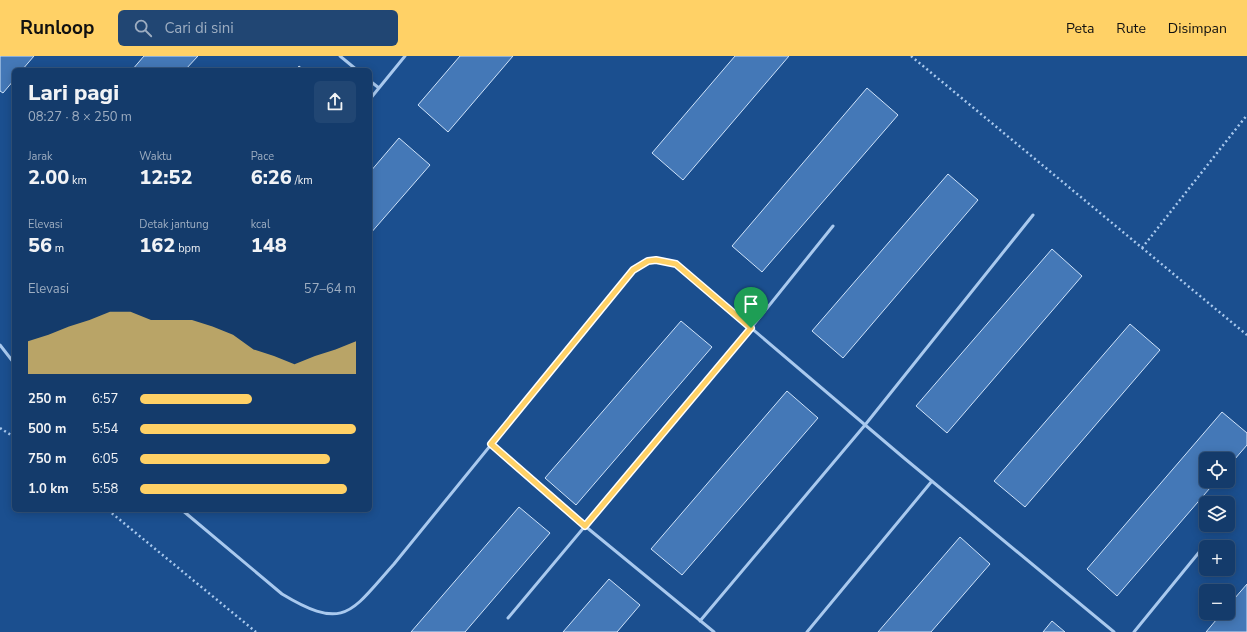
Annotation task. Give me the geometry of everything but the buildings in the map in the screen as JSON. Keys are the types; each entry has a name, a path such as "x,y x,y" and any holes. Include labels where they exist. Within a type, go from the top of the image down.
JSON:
{"lane":[{"path":"340,56 355,68"},
{"path":"372,97 406,56"},
{"path":"372,83 379,88"},
{"path":"700,621 866,425 1033,215"},
{"path":"508,618 751,328 833,226"},
{"path":"184,512 297,605 321,616 330,618 340,616 352,610 394,564 633,270 648,261 665,261 676,264 932,481 1114,632"},
{"path":"0,345 12,360"},
{"path":"491,444 585,526 714,632"},
{"path":"807,632 932,481"},
{"path":"1134,632 1199,552"}],"path":[{"path":"911,56 1247,336"},
{"path":"1142,248 1247,115"},
{"path":"0,428 12,436"},
{"path":"110,512 256,632"}],"route":[{"path":"656,260 676,264 751,328 585,526 491,444 554,366 607,304 633,270 639,265 648,261 656,260"}]}
